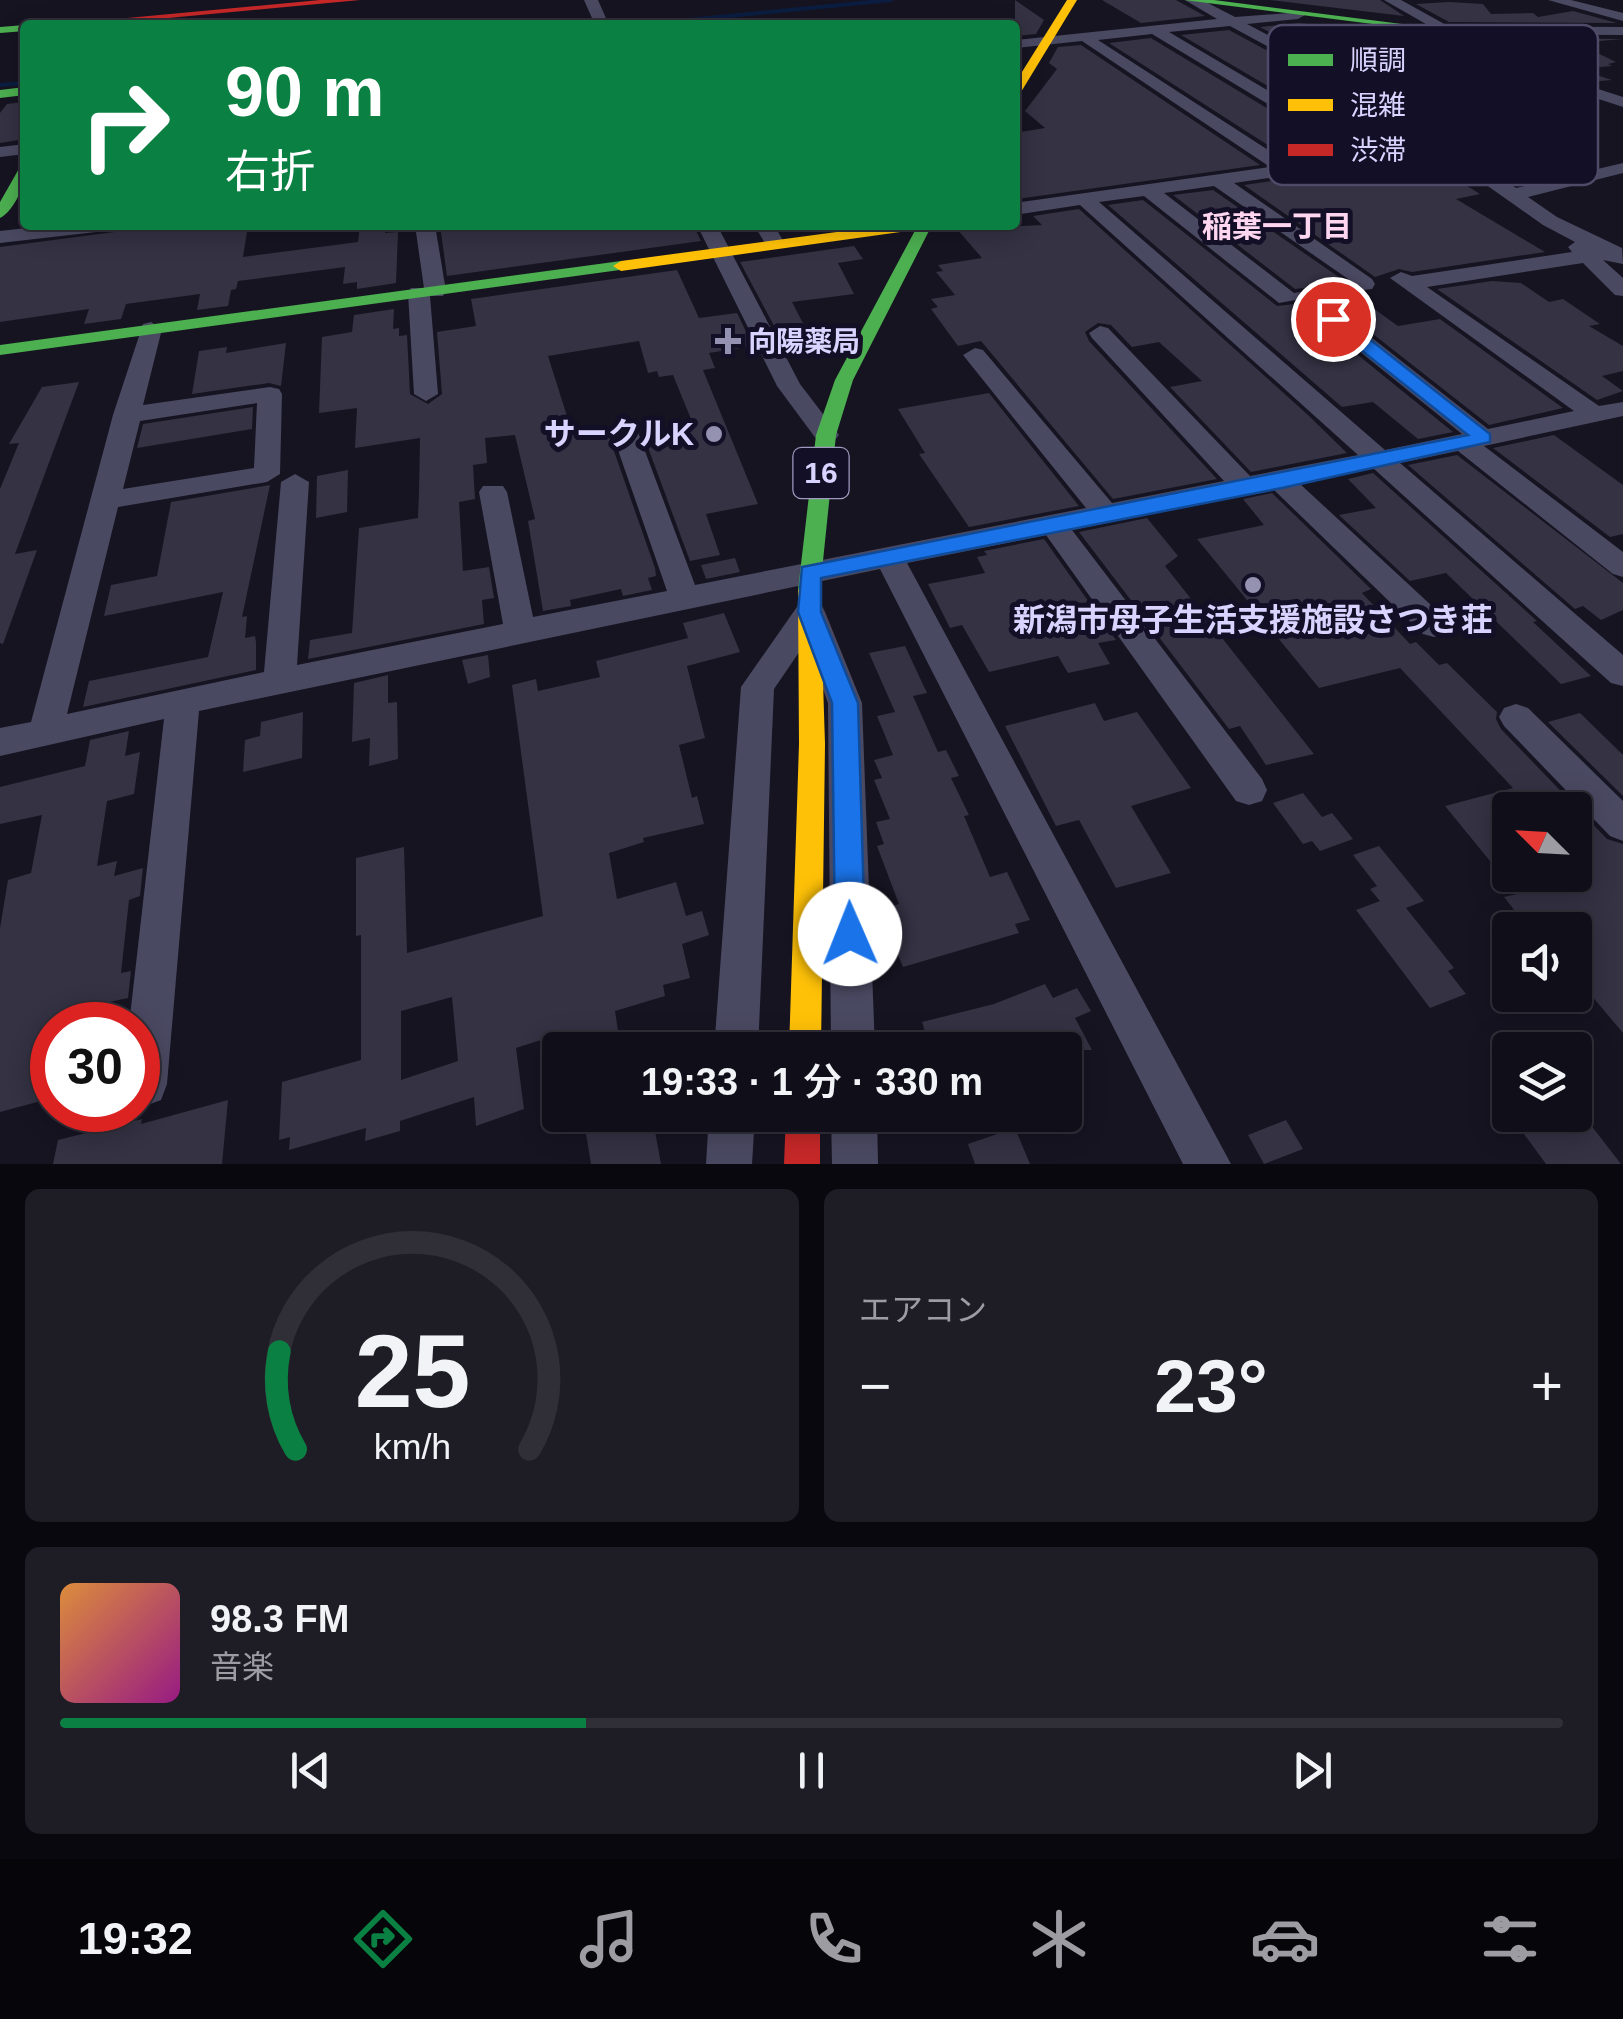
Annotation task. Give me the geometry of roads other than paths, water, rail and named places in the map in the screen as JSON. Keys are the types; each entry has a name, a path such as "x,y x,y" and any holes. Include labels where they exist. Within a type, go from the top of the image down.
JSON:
{"street":[{"path":"116,20 354,0"},
{"path":"1020,85 1072,0"},
{"path":"1192,0 1395,25"},
{"path":"1192,0 1268,42"},
{"path":"1391,0 1435,25"},
{"path":"1559,1 1591,0"},
{"path":"1559,1 1623,17"},
{"path":"1020,44 1298,15"},
{"path":"1158,31 1268,97"},
{"path":"1598,31 1623,31"},
{"path":"1086,38 1268,158"},
{"path":"1598,94 1623,102"},
{"path":"1598,174 1623,168"},
{"path":"1020,208 1268,173"},
{"path":"0,214 20,179"},
{"path":"1218,180 1364,284"},
{"path":"1498,185 1550,221 1623,290"},
{"path":"1512,195 1553,185"},
{"path":"1148,190 1295,297 1623,567"},
{"path":"1084,199 1623,674"},
{"path":"1550,221 1619,253"},
{"path":"0,237 62,230"},
{"path":"425,230 426,394"},
{"path":"709,230 790,386 826,435"},
{"path":"0,350 720,252 770,235 846,230"},
{"name":"16","path":"805,1032 812,744 810,572 826,435 844,380 920,230"},
{"path":"1595,414 1405,280 1585,254 1619,253"},
{"path":"45,732 109,500 126,415 150,329"},
{"path":"1100,332 1244,486"},
{"path":"974,355 1107,516"},
{"path":"109,500 267,474 270,394 126,415"},
{"path":"0,742 810,572 1244,486 1282,482 1623,409"},
{"path":"623,427 686,598"},
{"path":"279,683 295,482"},
{"path":"1282,482 1434,626"},
{"path":"492,492 520,633"},
{"path":"1053,524 1249,790"},
{"path":"888,556 1208,1164"},
{"path":"737,1032 758,687 810,612"},
{"path":"810,612 845,703 852,1032"},
{"path":"153,1002 184,703"},
{"path":"1516,717 1623,825"},
{"path":"729,1164 731,1132"},
{"path":"802,1164 803,1132"},
{"path":"854,1132 855,1164"}],"waterway":[{"path":"689,20 891,0"},
{"path":"0,85 20,83"}],"place":[{"name":"向陽薬局","path":"728,341"},
{"name":"サークルK","path":"714,434"},
{"name":"新潟市母子生活支援施設さつき荘","path":"1253,585"}],"district":[{"name":"稲葉一丁目","path":"1277,227"}]}
